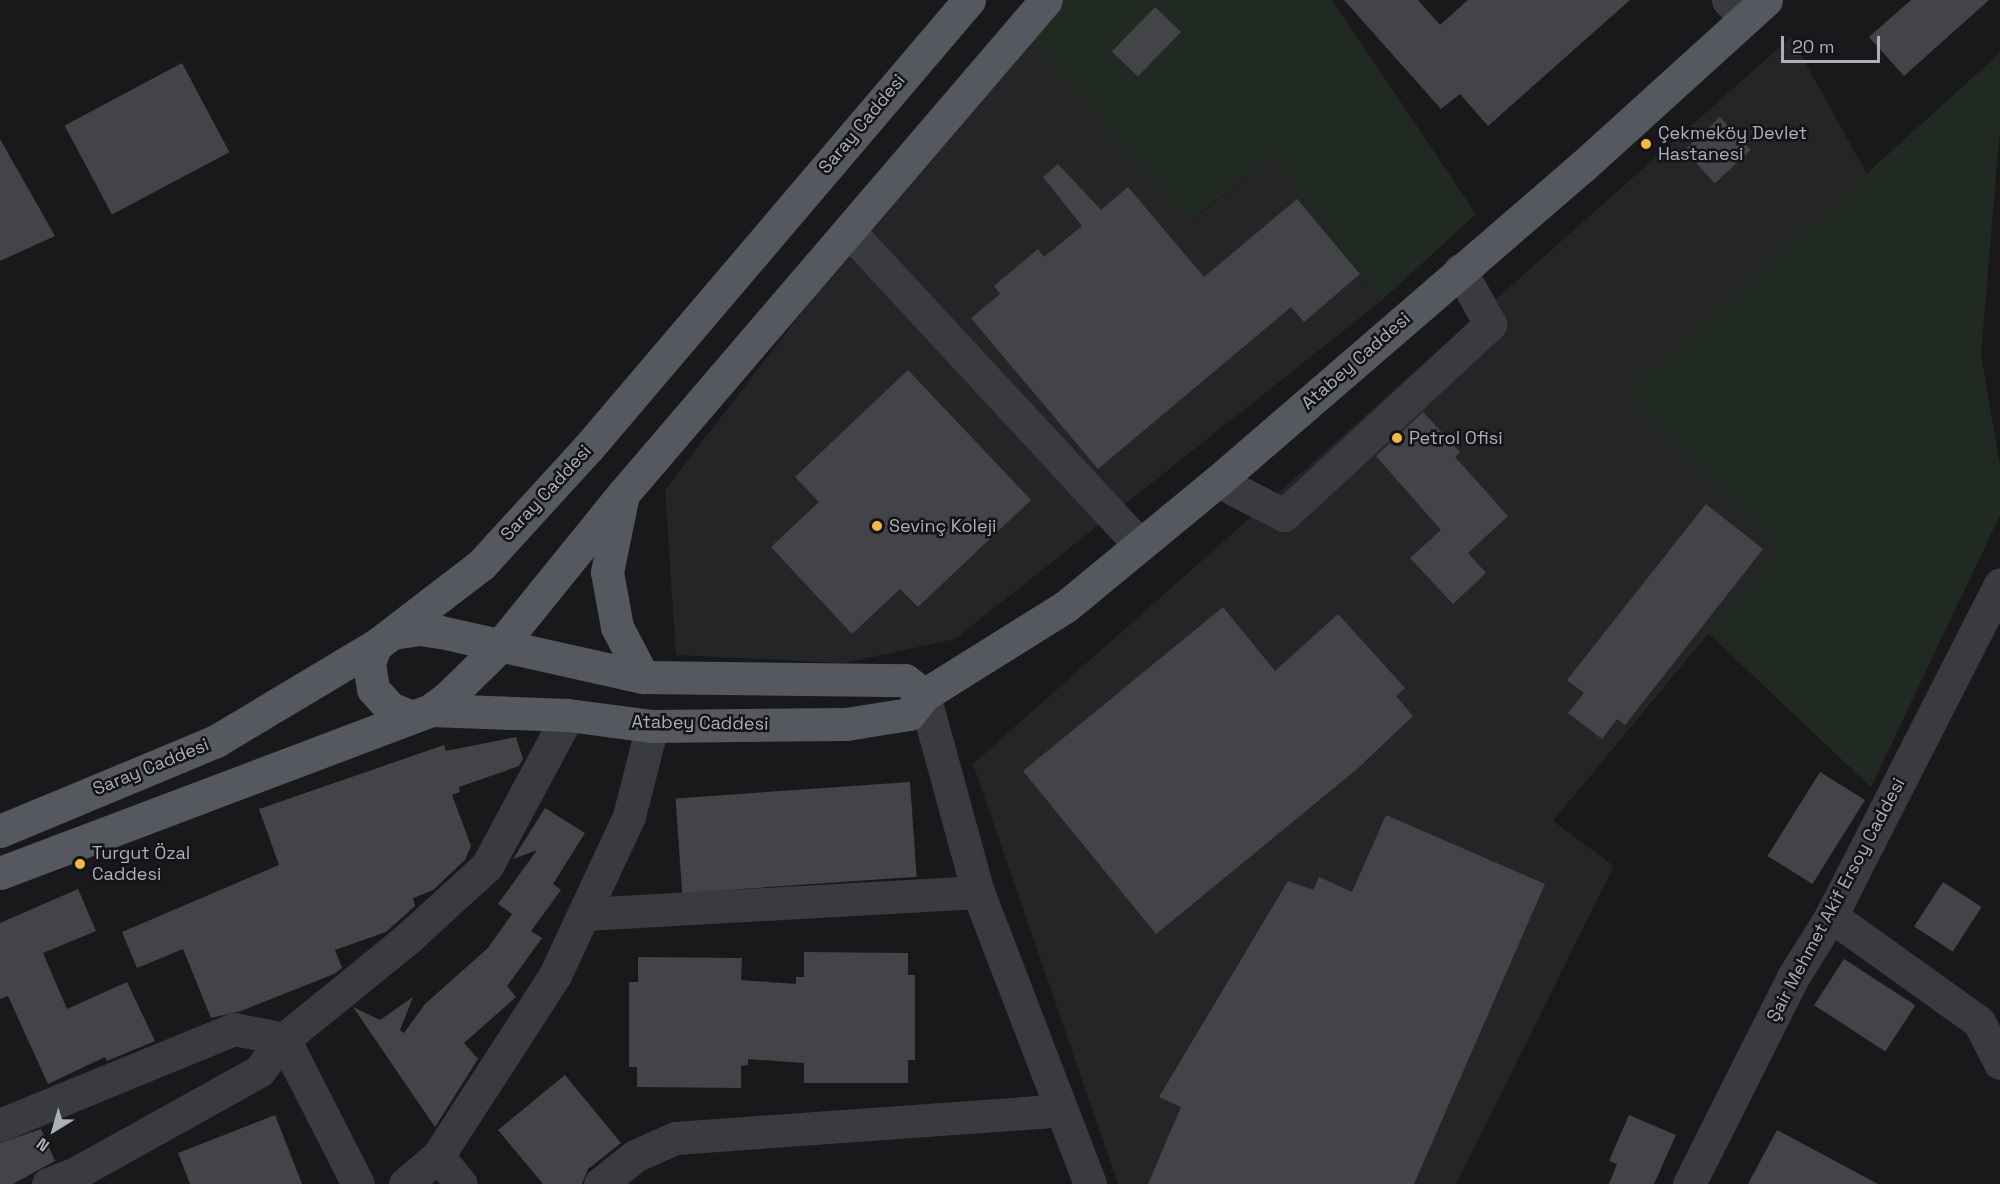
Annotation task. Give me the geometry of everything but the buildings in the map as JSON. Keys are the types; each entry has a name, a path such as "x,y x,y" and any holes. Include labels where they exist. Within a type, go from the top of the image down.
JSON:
{"main road":[{"name":"Saray Caddesi","path":"0,831 216,741 384,639 481,565 588,448 969,0"},
{"path":"0,873 430,708 499,647 623,494 1046,0"},
{"name":"Atabey Caddesi","path":"430,708 568,715 652,726 846,724 909,714 924,695 1065,607 1139,544 1218,482 1460,270 1583,166 1746,6"},
{"path":"623,494 607,572 617,627 644,677"},
{"path":"430,708 390,708 373,689 369,663 384,639 419,629 644,677 905,680 924,695"},
{"path":"430,708 454,674 452,652 441,632"}],"street":[{"path":"849,231 1139,544"},
{"path":"1218,482 1284,515 1490,324 1460,270"},
{"name":"Şair Mehmet Akif Ersoy Caddesi","path":"1689,1184 1793,977 1831,916 2000,585"},
{"path":"924,695 978,892 1089,1184"},
{"path":"48,1184 76,1173 259,1071 284,1039 407,939 487,866 568,715"},
{"path":"405,1184 438,1156 532,1015 586,914 629,816 652,726"},
{"path":"586,914 978,892"},
{"path":"1831,916 1979,1022 2000,1063"},
{"path":"0,1125 234,1029 284,1039"},
{"path":"284,1039 358,1184"},
{"path":"600,1184 635,1156 675,1138 1061,1110"},
{"path":"438,1156 461,1184"}],"shaded area":[{"path":"1048,0 1332,0 1476,214 1381,301 1270,157 1189,222 1020,29"},
{"path":"1020,29 1190,222 1270,157 1381,301 955,639 845,663 676,655 665,490"},
{"path":"1791,37 1867,174 1626,391 1779,548 1553,821 1614,866 1456,1184 1118,1184 973,764"},
{"path":"2000,53 2000,129 1981,355 2000,465 2000,515 1871,787 1708,633 1778,548 1626,391"}],"place":[{"name":"Çekmeköy Devlet Hastanesi","path":"1646,144"},
{"name":"Petrol Ofisi","path":"1397,438"},
{"name":"Sevinç Koleji","path":"877,526"},
{"name":"Turgut Özal Caddesi","path":"80,864"}]}
